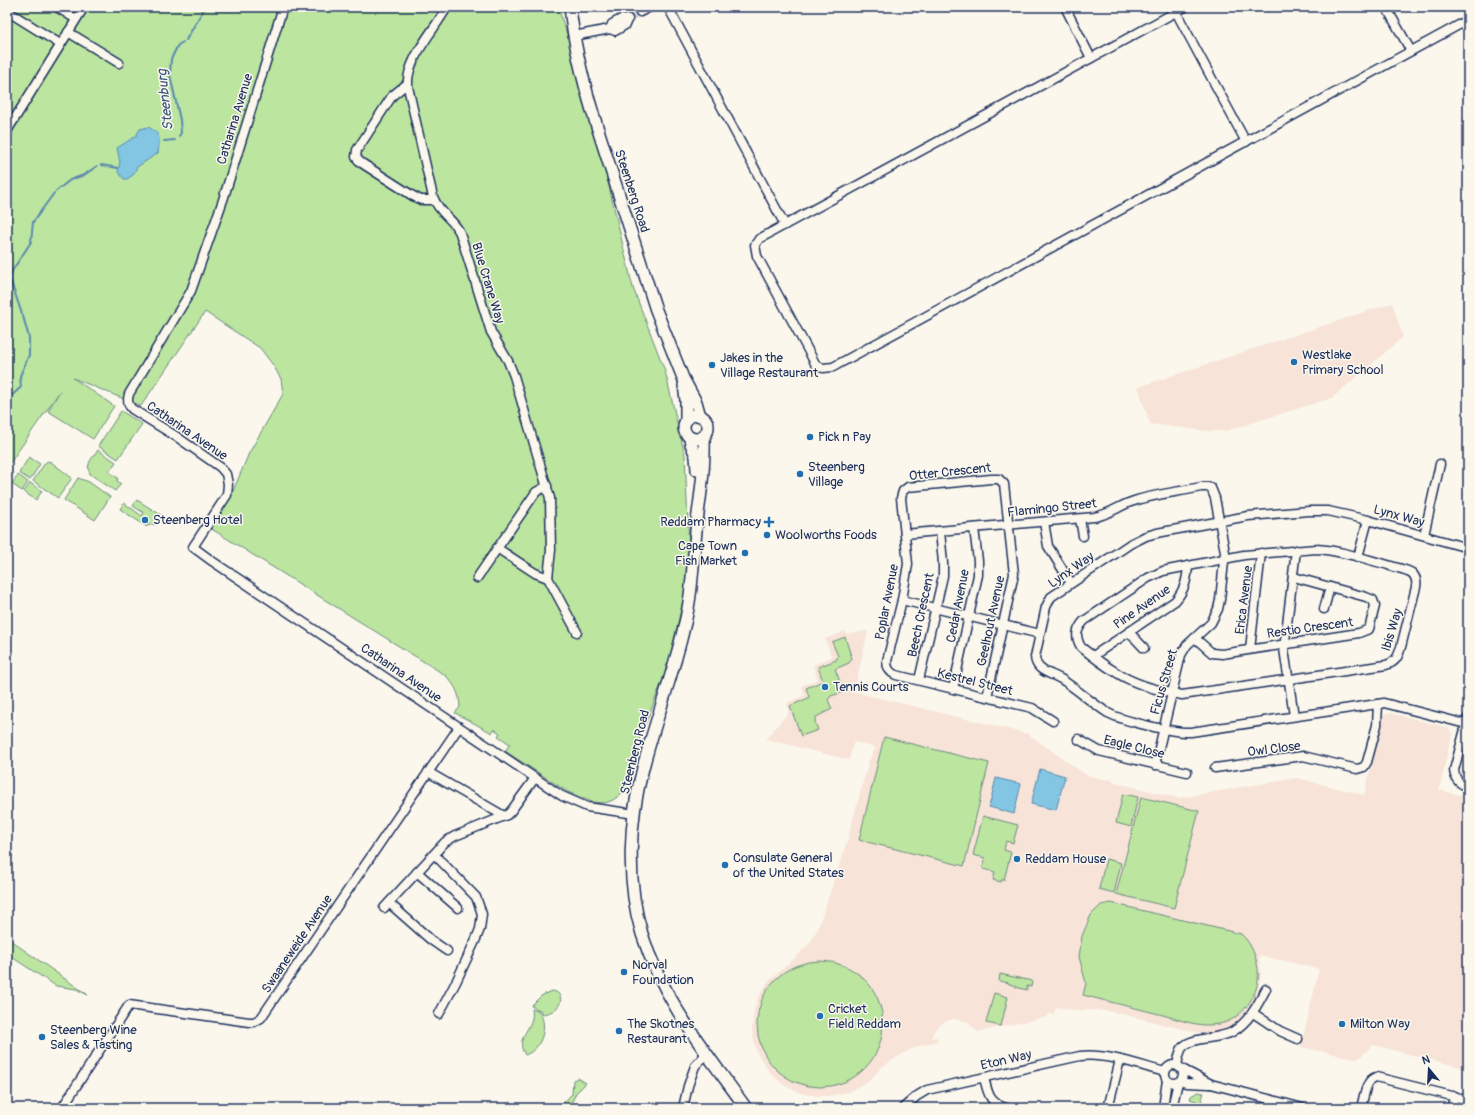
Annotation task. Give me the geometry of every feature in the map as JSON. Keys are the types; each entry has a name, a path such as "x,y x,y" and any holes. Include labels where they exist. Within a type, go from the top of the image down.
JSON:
{"main road":[{"name":"Steenberg Road","path":"570,7 574,36 585,88 594,118 656,310 683,378 696,402 700,416"},
{"name":"Steenberg Road","path":"683,378 686,400 686,420"},
{"path":"691,416 700,416 707,425 704,436 698,439 690,438 684,430 686,420 691,416"},
{"name":"Steenberg Road","path":"704,436 705,449 693,571 684,627 643,769 635,814 632,865 635,900 642,932 653,963 682,1018 706,1054 746,1108"},
{"name":"Steenberg Road","path":"690,438 691,444 695,451 697,463 696,506 698,521"}],"street":[{"path":"57,7 76,19"},
{"path":"7,131 84,7"},
{"name":"Catharina Avenue","path":"283,7 223,200 191,291 131,390 128,397 128,403 132,409 220,467 226,474 228,484 226,495 193,547 562,796 578,804 598,809 635,814"},
{"name":"Blue Crane Way","path":"447,7 411,66 408,83 434,200 440,211 455,224 460,233 491,332 508,361 514,376 547,486 551,511 551,550 548,578"},
{"path":"640,12 650,7"},
{"path":"668,7 785,225"},
{"path":"1065,7 1091,58"},
{"path":"1186,7 759,239 755,245 755,251 814,361 819,367 827,368 846,359 1468,20"},
{"path":"1386,7 1411,51"},
{"path":"7,11 60,44"},
{"path":"1176,12 1246,142"},
{"path":"574,36 613,30 612,24 621,19 628,20"},
{"path":"68,32 118,63"},
{"path":"408,83 392,96 358,150 356,157 360,162 412,196 421,200 434,200"},
{"path":"1424,535 1440,464"},
{"name":"Otter Crescent","path":"903,491 908,487 999,479 1004,484 1010,525"},
{"path":"477,578 536,492 547,486"},
{"name":"Flamingo Street","path":"905,534 1094,517 1108,514 1124,504 1145,498 1204,486 1211,488 1213,491 1219,521"},
{"name":"Poplar Avenue","path":"889,671 887,661 902,600 908,564 901,498 903,491"},
{"name":"Lynx Way","path":"1467,721 1391,704 1378,704 1191,732 1176,732 1112,715 1063,680 1040,670 1036,664 1035,657 1049,601 1055,593 1130,544 1146,536 1219,521 1265,514 1328,511 1368,520 1468,548"},
{"path":"1080,518 1083,536"},
{"path":"1358,557 1368,520"},
{"name":"Ficus Street","path":"1155,765 1180,655 1187,645 1211,623 1218,609 1224,574 1225,552 1219,521"},
{"path":"1044,522 1048,546 1071,583"},
{"name":"Geelhout Avenue","path":"987,697 1014,574 1010,525"},
{"name":"Cedar Avenue","path":"953,689 979,569 974,528"},
{"name":"Beech Crescent","path":"919,680 943,568 940,531"},
{"path":"498,548 535,573 548,578 578,632"},
{"name":"Ibis Way","path":"1321,549 1358,557 1410,572 1414,575 1416,587 1397,658 1394,662 1386,665 1186,695 1171,693 1150,687 1124,677 1113,671 1080,647 1077,630 1084,621 1163,570 1224,558 1296,550 1321,549"},
{"path":"1294,716 1285,654 1285,644 1294,578 1296,550"},
{"name":"Erica Avenue","path":"1250,649 1261,553"},
{"name":"Pine Avenue","path":"1093,656 1170,605 1180,596 1185,587 1188,566"},
{"name":"Restio Crescent","path":"1195,638 1206,648 1216,654 1359,633 1369,629 1375,606 1373,600 1294,578"},
{"path":"1324,609 1330,587"},
{"path":"902,600 1040,634"},
{"path":"1129,632 1144,648"},
{"name":"Kestrel Street","path":"889,671 896,675 1032,708 1053,721"},
{"name":"Owl Close","path":"1216,768 1303,756 1352,768 1362,768 1366,762 1377,725 1378,704"},
{"path":"1467,721 1454,770 1455,778 1468,787"},
{"name":"Swaaneweide Avenue","path":"62,1108 129,1005 249,1022 254,1022 261,1018 459,727"},
{"name":"Eagle Close","path":"1078,739 1098,751 1187,772"},
{"path":"428,772 504,816"},
{"path":"447,951 387,905 434,854 450,839 504,816 512,811 535,778"},
{"path":"434,854 476,897 482,914 480,929 476,939 439,1014"},
{"path":"417,872 458,908"},
{"path":"1168,1107 1183,1074 1179,1067 1180,1052 1185,1045 1192,1042 1226,1035 1240,1027 1253,1013 1266,989"},
{"path":"1253,1013 1280,1031 1298,1039"},
{"path":"683,1108 688,1086 695,1066 706,1054"},
{"name":"Eton Way","path":"903,1108 927,1090 1084,1055 1097,1055 1120,1060 1166,1076"},
{"path":"1108,1108 1120,1060"},
{"path":"1168,1107 1166,1076 1168,1067 1179,1067 1211,1084"},
{"path":"1166,1076 1172,1083 1179,1081 1186,1083 1211,1084 1301,1108"},
{"path":"1361,1108 1368,1084 1373,1078 1376,1077 1382,1077 1468,1100"},
{"path":"984,1078 988,1093 992,1100 999,1106 1006,1108"},
{"path":"1451,1108 1454,1096"}],"shaded area":[{"name":"Westlake Primary School","path":"1392,303 1403,337 1332,398 1226,431 1207,431 1150,424 1138,387"},
{"name":"Reddam House","path":"845,631 846,634 868,631 854,692 1028,734 1086,775 1113,780 1113,782 1178,798 1297,778 1364,795 1384,715 1390,713 1449,728 1452,734 1439,790 1468,797 1468,1069 1373,1045 1358,1059 1301,1047 1319,969 1259,955 1261,975 1256,998 1243,1018 1222,1032 1199,1033 1114,1012 1073,1010 1056,1007 1054,1015 1049,1014 1047,1017 978,1032 968,1022 954,1019 944,1022 936,1028 931,1038 937,1037 938,1041 916,1047 902,1054 882,1067 868,1081 848,1092 829,1096 817,1096 800,1093 785,1086 770,1073 756,1051 752,1030 754,1010 758,998 767,983 810,943 818,928 847,842 869,760 876,747 854,742 849,760 766,739 789,712 787,703 805,695 801,686 818,679 813,665 832,657 825,639"}],"green space":[{"path":"7,7 558,7 588,98 633,288 665,371 685,455 690,571 667,669 635,750 625,788 620,795 605,803 592,802 568,792 505,751 510,744 498,736 500,733 494,729 492,733 455,713 460,707 459,698 454,686 445,675 210,528 231,496 249,453 283,394 281,379 273,365 260,348 205,312 141,406 73,378 114,406 93,439 48,411 60,391 7,467"},
{"path":"121,411 142,424 118,459 98,446"},
{"path":"98,450 116,462 109,472 118,478 117,481 121,484 115,491 90,474 88,467 89,464"},
{"path":"29,457 40,464 30,480 19,473"},
{"path":"48,461 72,478 58,498 33,481"},
{"path":"18,475 28,482 22,491 12,484"},
{"path":"78,478 89,482 110,497 95,520 64,500"},
{"path":"30,483 42,491 36,500 24,492"},
{"path":"137,500 161,515 154,525 152,524 150,526 148,524 147,527 120,509 124,503 142,516 144,513 133,506"},
{"name":"Tennis Courts","path":"845,637 852,659 849,663 835,669 844,692 831,696 828,700 832,709 816,717 815,722 818,730 801,736 790,706 809,697 806,688 823,681 818,667 836,660 838,656 832,642"},
{"path":"884,737 989,763 964,866 859,840"},
{"path":"1123,794 1138,797 1131,827 1116,823"},
{"path":"1141,797 1199,811 1174,908 1116,894"},
{"path":"983,816 1018,825 1013,843 1006,841 1004,850 1011,852 1004,880 1001,880 1001,882 993,880 995,872 983,869 985,858 973,855"},
{"path":"1106,859 1121,863 1114,893 1099,889"},
{"path":"1111,903 1241,934 1249,943 1255,955 1258,968 1258,981 1250,1002 1233,1019 1219,1024 1205,1025 1191,1023 1083,995 1086,983 1079,957 1082,936 1091,915 1101,905"},
{"path":"7,938 88,995 76,989 56,986 10,956 7,953"},
{"name":"Cricket Field Reddam","path":"826,961 850,969 860,975 869,984 878,1000 882,1012 882,1036 878,1048 869,1064 860,1073 844,1082 832,1086 814,1087 790,1079 780,1073 771,1064 762,1048 758,1036 757,1018 765,994 771,984 780,975 796,966 808,962"},
{"path":"1000,974 1032,981 1031,987 1027,986 1027,990 999,981"},
{"path":"551,991 559,994 561,998 555,1010 542,1014 540,1010 531,1006 541,996"},
{"path":"994,993 1008,997 1001,1026 986,1023"},
{"path":"532,1009 538,1010 541,1015 543,1022 542,1035 540,1042 536,1047 525,1055 522,1048 522,1043 523,1037 531,1022"},
{"path":"578,1078 586,1083 576,1093 569,1108 562,1108 563,1103 572,1094 573,1080"},
{"path":"1198,1092 1204,1093 1200,1105 1195,1104 1196,1101 1190,1099 1191,1096"}],"water":[{"path":"148,127 152,129 159,137 158,153 137,167 133,175 127,179 124,179 118,172 120,162 117,148 136,136 140,129"},
{"path":"1040,769 1065,776 1056,810 1031,804"},
{"path":"996,778 1021,784 1014,814 989,807"}],"waterway":[{"name":"Steenburg","path":"186,40 205,7"},
{"name":"Steenburg","path":"179,136 181,133 180,120 170,75 171,59 178,45 183,42"},
{"name":"Steenburg","path":"164,141 175,140"},
{"name":"Steenburg","path":"101,165 118,168"},
{"name":"Steenburg","path":"56,191 70,180 84,175 97,166"},
{"name":"Steenburg","path":"22,314 10,279 12,271 31,242 33,222 54,193"},
{"name":"Steenburg","path":"7,400 21,387 20,376 29,355 29,338 23,316"}],"tunnel":[{"path":"628,19 640,12"}],"place":[{"name":"Westlake Primary School","path":"1294,362"},
{"name":"Jakes in the Village Restaurant","path":"712,365"},
{"name":"Pick n Pay","path":"810,437"},
{"name":"Steenberg Village","path":"800,474"},
{"name":"Steenberg Hotel","path":"145,520"},
{"name":"Reddam Pharmacy","path":"769,522"},
{"name":"Woolworths Foods","path":"767,535"},
{"name":"Cape Town Fish Market","path":"745,553"},
{"name":"Tennis Courts","path":"825,687"},
{"name":"Reddam House","path":"1017,859"},
{"name":"Consulate General of the United States","path":"725,865"},
{"name":"Norval Foundation","path":"624,972"},
{"name":"Cricket Field Reddam","path":"820,1016"},
{"name":"Milton Way","path":"1342,1024"},
{"name":"The Skotnes Restaurant","path":"619,1031"},
{"name":"Steenberg Wine Sales & Tasting","path":"42,1037"}]}
